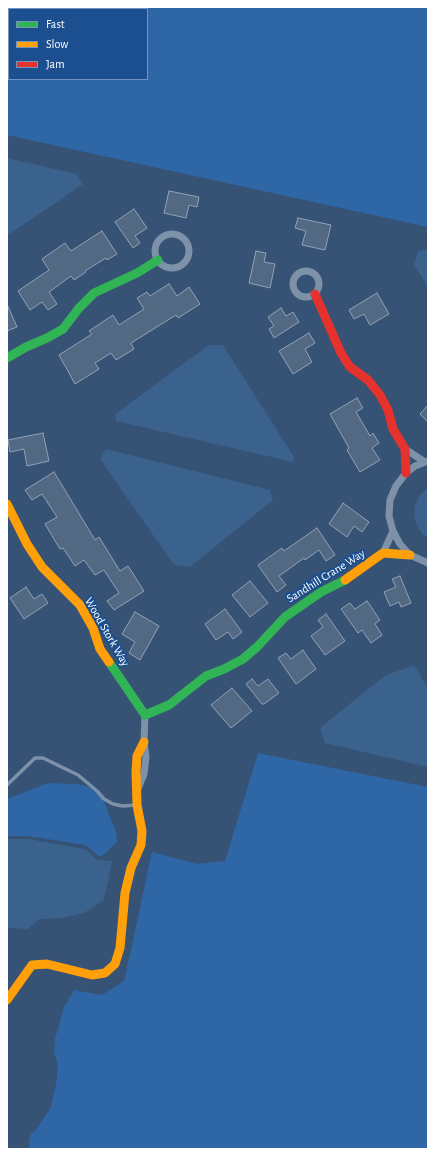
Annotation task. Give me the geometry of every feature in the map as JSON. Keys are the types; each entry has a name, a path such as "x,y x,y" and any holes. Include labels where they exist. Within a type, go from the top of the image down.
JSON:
{"street":[{"path":"174,234 185,238 190,252 185,263 179,267 173,268 167,267 158,260 155,250 156,244 160,239 164,236 174,234"},
{"path":"7,358 63,329 79,308 94,293 137,273 158,260"},
{"path":"314,294 341,353 350,367 368,380 380,395 388,410 393,429 405,449 406,473"},
{"path":"405,449 427,461"},
{"path":"427,461 415,466 406,473 396,486 390,500 389,516 392,531 400,544 410,555 428,564"},
{"name":"Wood Stork Way","path":"7,504 27,544 42,567 80,605 93,628 100,650 145,715"},
{"path":"383,553 392,531"},
{"name":"Sandhill Crane Way","path":"145,715 169,705 206,676 243,659 257,647 285,617 321,592 341,583 383,553 410,555"},
{"path":"7,1000 32,965 47,964 92,975 105,973 115,964 120,948 124,893 131,868 141,845 142,831 137,805 136,772 137,756 144,742 145,715"}],"lane":[{"path":"7,785 35,758 43,758 78,775 104,799 113,804 122,806 137,805"}],"shaded area":[{"path":"7,7 428,7 428,227 7,135"},
{"path":"7,158 77,174 83,184 7,236"},
{"path":"428,249 428,287 414,265 418,251"},
{"path":"209,345 223,345 294,457 293,462 116,421 115,414"},
{"path":"106,449 270,490 273,500 190,567 174,565 100,459"},
{"path":"428,488 428,538 422,534 414,516 415,506 419,496"},
{"path":"414,665 428,688 428,767 325,743 320,728 384,676"},
{"path":"258,753 428,787 428,1149 28,1149 31,1133 35,1131 51,1107 58,1065 54,1052 55,1039 64,1007 74,990 102,995 124,981 152,852 197,864 225,861"},
{"path":"48,783 78,784 99,790 116,832 117,842 102,856 99,856 85,845 28,836 7,836 7,799"},
{"path":"7,839 29,839 85,849 97,860 112,861 104,900 84,913 63,918 40,919 28,929 7,928"}],"building":[{"path":"169,191 199,197 197,207 189,205 186,218 164,213"},
{"path":"134,209 147,228 135,236 140,243 133,248 115,222"},
{"path":"298,218 331,225 325,250 302,245 306,231 295,228"},
{"path":"102,231 117,254 107,260 106,258 74,280 71,276 49,292 57,304 48,310 42,302 30,310 18,291 49,270 42,259 65,243 71,251"},
{"path":"256,251 266,253 264,262 275,264 270,288 249,283"},
{"path":"169,284 177,296 189,287 200,304 178,318 176,315 131,343 134,349 116,360 111,353 95,363 99,369 75,384 59,355 92,334 89,331 113,315 119,325 144,309 137,298 147,292 150,296"},
{"path":"377,293 389,314 370,325 364,314 354,319 349,310"},
{"path":"7,304 17,327 7,331"},
{"path":"281,308 286,316 293,312 299,322 274,338 269,329 274,326 268,317"},
{"path":"309,333 315,343 305,349 312,362 293,374 279,351"},
{"path":"357,398 363,408 356,412 370,436 373,433 379,443 372,448 380,460 360,472 347,450 349,448 330,414"},
{"path":"428,405 428,422 420,414"},
{"path":"43,433 49,461 27,466 24,449 10,452 8,440"},
{"path":"54,472 95,540 99,537 120,571 128,566 144,591 114,610 107,601 119,593 104,570 95,575 84,560 75,566 63,548 60,549 45,524 57,517 42,494 32,500 25,490"},
{"path":"343,503 369,522 362,532 354,526 347,537 329,524"},
{"path":"317,528 335,555 326,561 319,550 305,560 304,558 279,576 286,585 277,592 258,565 282,548 284,551"},
{"path":"400,576 411,603 401,607 399,602 390,606 384,592 396,587 392,579"},
{"path":"250,581 268,603 250,617 232,595"},
{"path":"26,587 34,599 42,594 48,603 24,619 10,598"},
{"path":"367,601 380,620 375,624 382,635 371,643 362,630 358,633 341,609 350,603 355,609"},
{"path":"225,609 242,632 233,639 228,632 216,640 205,624"},
{"path":"135,612 159,626 140,660 129,653 135,642 122,634"},
{"path":"326,614 345,641 325,655 311,636 323,627 318,620"},
{"path":"303,650 316,669 296,684 278,658 286,653 291,659"},
{"path":"252,679 258,686 268,679 279,693 262,704 246,684"},
{"path":"232,688 252,711 231,728 211,705"}],"traffic: fast":[{"path":"7,358 63,329 79,308 94,293 137,273 158,260"},
{"path":"109,662 145,715 169,705 206,676 243,659 257,647 285,617 321,592 345,580"}],"traffic: slow":[{"path":"7,504 27,544 42,567 80,605 93,628 100,649 109,662"},
{"path":"345,580 383,553 410,555"},
{"path":"7,1000 32,965 47,964 92,975 105,973 115,964 120,948 125,893 131,868 141,845 142,831 137,805 136,772 137,756 144,742"}],"traffic: jam":[{"path":"315,294 341,353 350,367 368,380 380,395 388,410 393,429 405,449 406,473"}]}
